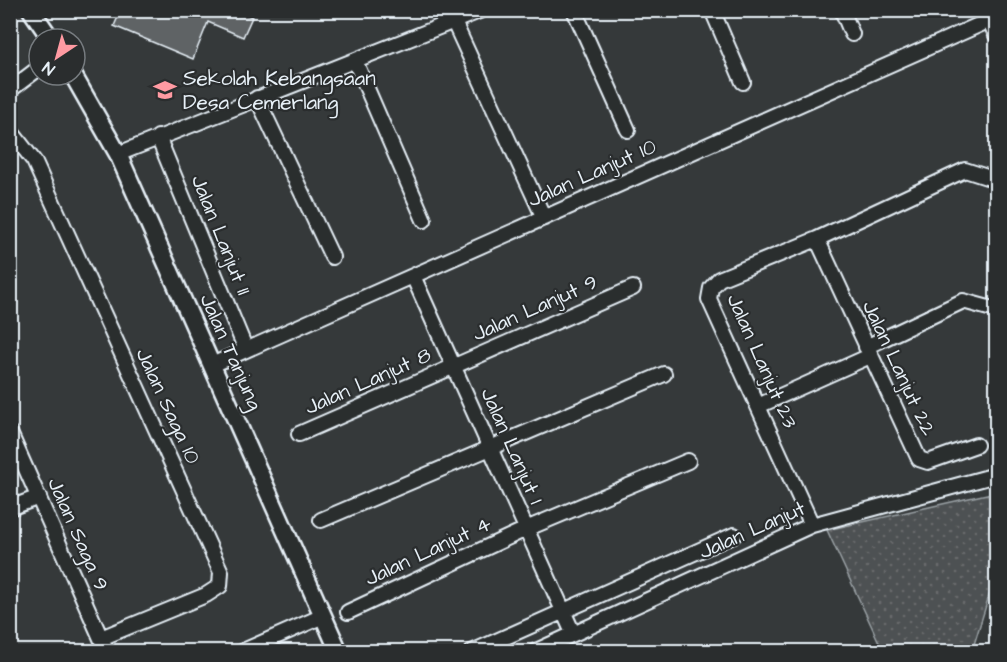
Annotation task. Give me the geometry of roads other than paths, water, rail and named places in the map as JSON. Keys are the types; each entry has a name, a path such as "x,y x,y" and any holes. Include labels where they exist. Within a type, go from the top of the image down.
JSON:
{"street":[{"path":"30,10 42,27"},
{"path":"118,154 482,10"},
{"path":"574,10 628,130"},
{"path":"712,10 743,82"},
{"path":"843,10 852,34"},
{"path":"988,15 996,35"},
{"name":"Jalan Lanjut 10","path":"212,365 544,218 988,15"},
{"path":"454,22 544,218"},
{"path":"355,61 424,220"},
{"path":"10,90 27,77"},
{"name":"Jalan Tanjung","path":"80,87 118,154 339,651"},
{"path":"257,98 332,257"},
{"name":"Jalan Saga 10","path":"10,130 34,161 221,572 220,586 206,596 104,645"},
{"name":"Jalan Lanjut 11","path":"158,137 246,350"},
{"name":"Jalan Lanjut 23","path":"812,525 709,299 711,288 719,279 816,239 965,170 996,180"},
{"name":"Jalan Lanjut 22","path":"816,239 919,459 928,462 976,445"},
{"name":"Jalan Lanjut 1","path":"413,276 573,633"},
{"name":"Jalan Lanjut 9","path":"454,366 633,288"},
{"path":"758,406 963,301 996,310"},
{"name":"Jalan Lanjut 8","path":"300,434 454,366"},
{"path":"321,519 664,374"},
{"name":"Jalan Saga 9","path":"10,433 104,645"},
{"name":"Jalan Lanjut 4","path":"348,612 526,529 688,461"},
{"name":"Jalan Lanjut","path":"534,651 812,525 996,475"},
{"path":"10,508 39,497"},
{"path":"472,651 734,535"},
{"path":"248,650 323,615"}],"place":[{"name":"Sekolah Kebangsaan Desa Cemerlang","path":"165,90"}]}
